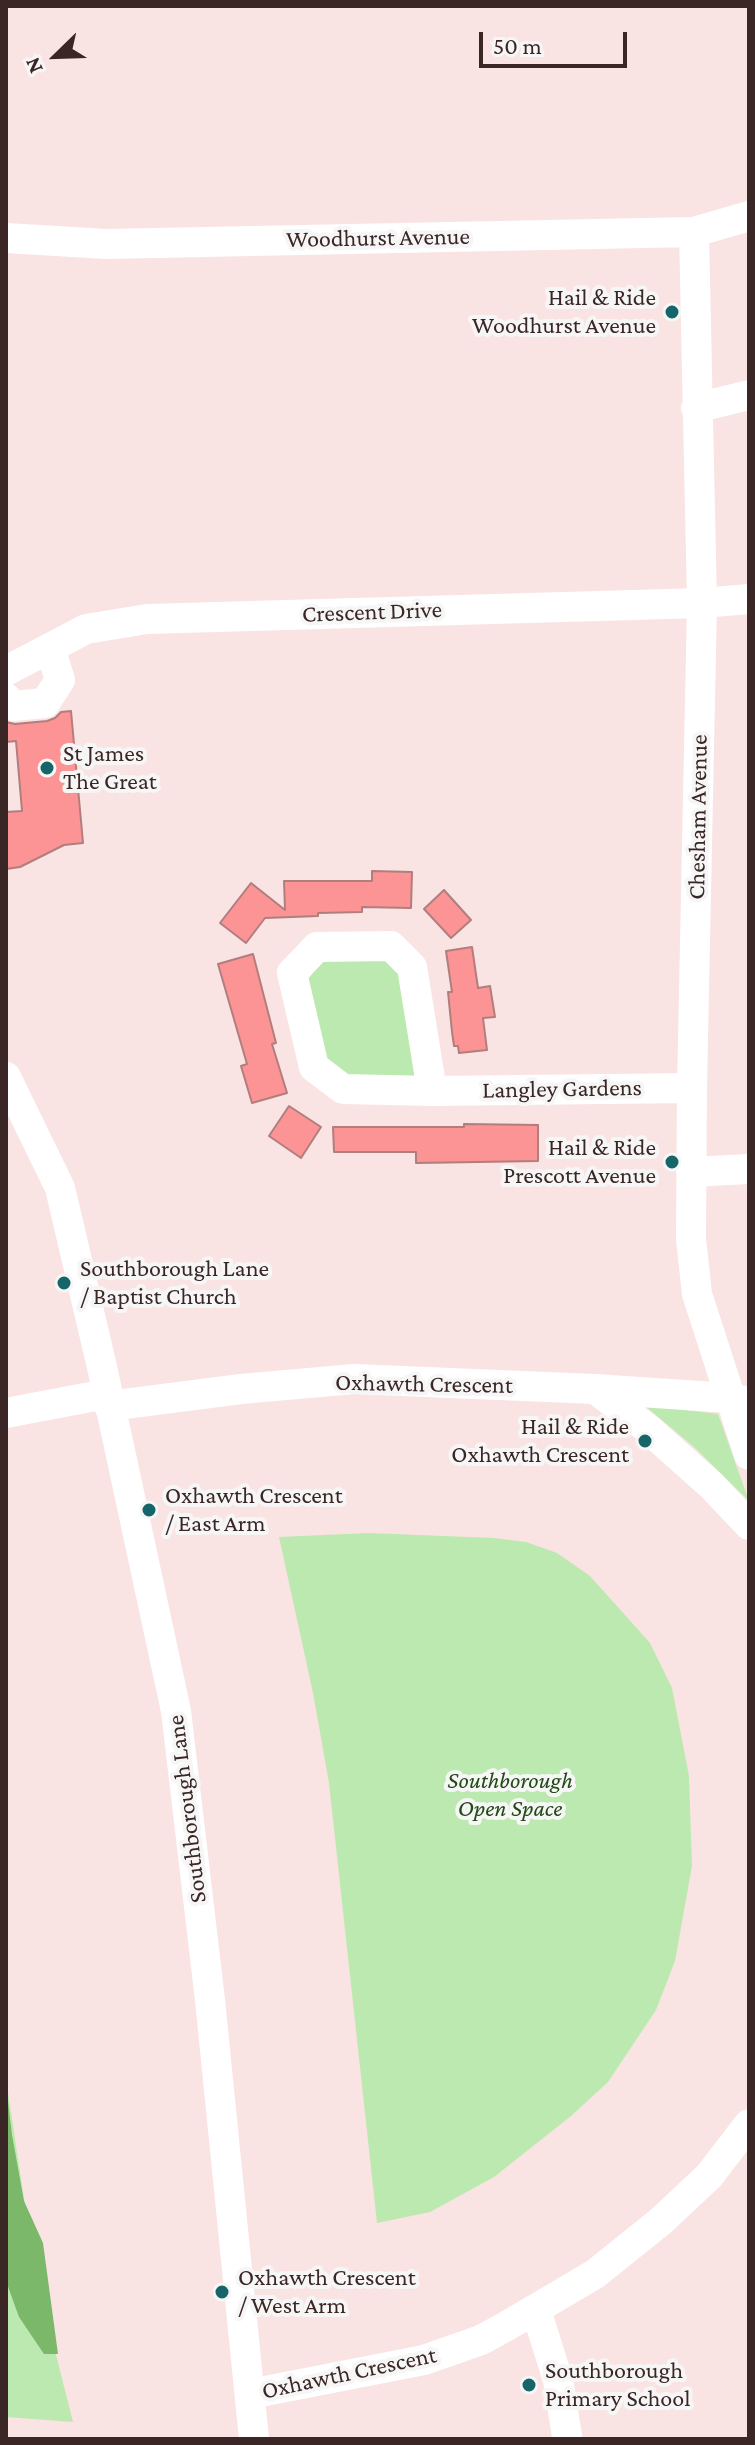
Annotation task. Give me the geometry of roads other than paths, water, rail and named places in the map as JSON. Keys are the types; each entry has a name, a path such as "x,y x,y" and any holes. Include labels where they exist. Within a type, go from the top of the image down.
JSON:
{"street":[{"name":"Woodhurst Avenue","path":"6,238 106,244 694,232 749,216"},
{"name":"Chesham Avenue","path":"694,232 702,603 691,1239 697,1294 740,1400"},
{"path":"696,408 749,395"},
{"name":"Crescent Drive","path":"6,671 86,629 147,619 702,603 749,599"},
{"path":"6,698 13,706 45,703 60,680 50,648"},
{"name":"Langley Gardens","path":"432,1091 412,967 391,946 317,947 292,973 314,1067 343,1089 432,1091 692,1088"},
{"name":"Southborough Lane","path":"6,1077 60,1188 176,1711 210,2000 254,2439"},
{"path":"691,1172 749,1169"},
{"name":"Oxhawth Crescent","path":"6,1413 108,1400 354,1379 595,1389 740,1400"},
{"path":"595,1389 647,1428 711,1485 749,1525"},
{"path":"740,1400 749,1455"},
{"name":"Oxhawth Crescent","path":"250,2394 424,2360 481,2340 595,2274 661,2221 709,2176 749,2124"},
{"path":"536,2310 558,2380 567,2436"}],"place":[{"name":"Hail & Ride Woodhurst Avenue","path":"672,312"},
{"name":"St James The Great","path":"47,768"},
{"name":"Hail & Ride Prescott Avenue","path":"672,1162"},
{"name":"Southborough Lane / Baptist Church","path":"64,1283"},
{"name":"Hail & Ride Oxhawth Crescent","path":"645,1441"},
{"name":"Oxhawth Crescent / East Arm","path":"149,1510"},
{"name":"Oxhawth Crescent / West Arm","path":"222,2292"},
{"name":"Southborough Primary School","path":"529,2385"}],"park label":[{"name":"Southborough Open Space","path":"510,1795"}]}
